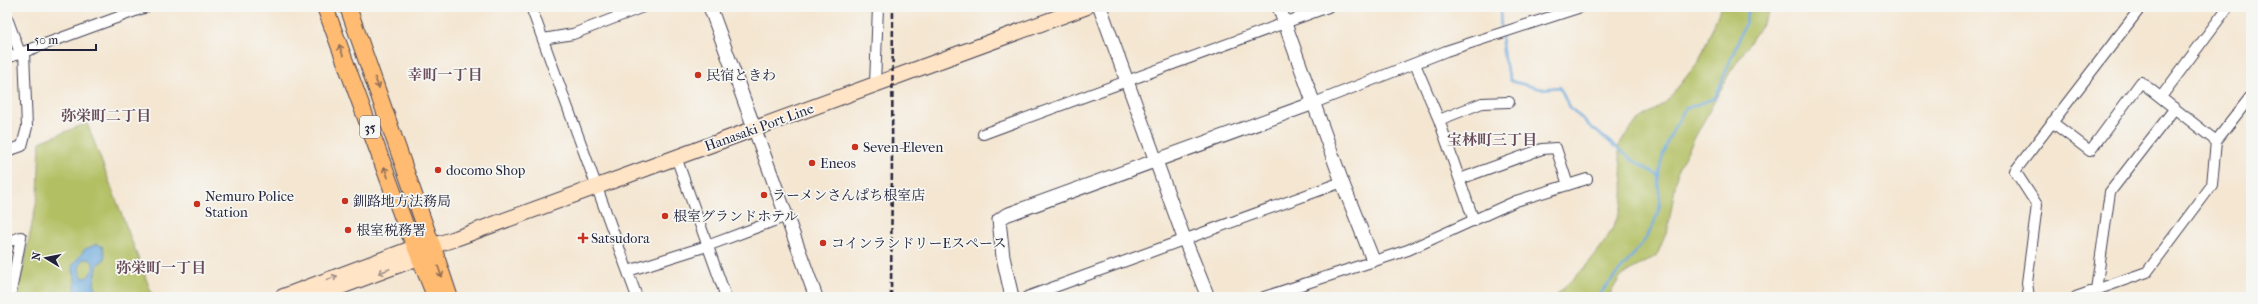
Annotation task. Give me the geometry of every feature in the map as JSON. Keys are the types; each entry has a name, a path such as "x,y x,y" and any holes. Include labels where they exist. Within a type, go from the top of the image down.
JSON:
{"highway":[{"path":"423,250 436,297"},
{"path":"423,250 449,297"}],"main road":[{"name":"35","path":"325,7 406,227 423,250"},
{"name":"35","path":"348,7 423,250"},
{"name":"Hanasaki Port Line","path":"423,250 1086,7"},
{"path":"282,297 423,250"},
{"path":"313,297 423,250"}],"street":[{"path":"7,58 146,7"},
{"path":"531,7 637,297"},
{"path":"543,38 573,34 643,7"},
{"path":"710,7 816,297"},
{"path":"875,84 878,7"},
{"path":"1100,7 1184,238 1208,297"},
{"path":"1279,7 1342,182 1373,260"},
{"path":"983,134 1328,7"},
{"path":"2029,297 2027,283 2037,205 2015,171 2141,7"},
{"path":"2161,97 2228,7"},
{"path":"1012,297 1003,257 999,220 1006,215 1155,159 1314,103 1446,51 1577,8"},
{"path":"7,18 22,53 28,127 22,146 7,151"},
{"path":"1415,64 1439,120 1474,221"},
{"path":"2052,122 2090,151 2141,82 2216,141"},
{"path":"2076,297 2147,272 2212,185 2216,141 2251,96"},
{"path":"1439,120 1482,103 1509,102"},
{"path":"2096,290 2110,192 2175,108"},
{"path":"1460,179 1542,149 1556,148 1568,185"},
{"path":"676,157 706,246 726,297"},
{"path":"1264,297 1373,260 1408,250 1516,201 1587,179"},
{"path":"1027,297 1184,238 1342,182"},
{"path":"628,271 706,246 787,216"},
{"path":"7,242 21,238 10,297"}],"green space":[{"path":"1721,7 1773,7 1729,74 1678,169 1668,229 1657,255 1621,276 1608,297 1554,297 1587,265 1606,240 1614,226 1623,197 1623,178 1618,145 1637,121 1666,102 1699,61"},
{"path":"87,123 153,297 17,297 38,195 40,142"}],"water":[{"path":"97,244 102,246 105,254 104,260 98,264 94,283 96,297 80,297 75,290 75,279 72,266 85,249","holes":["83,259 89,259 93,263 93,269 88,277 83,278 79,271 80,266"]}],"waterway":[{"path":"1500,7 1501,30"},
{"path":"1598,297 1643,243 1650,231 1660,204 1658,183 1663,153 1685,109 1715,98 1746,22 1748,7"},
{"path":"1501,35 1504,59 1511,81 1541,89 1560,87 1568,105 1586,123 1631,159 1659,176"}],"railway":[{"path":"891,297 893,7"}],"place":[{"name":"民宿ときわ","path":"698,75"},
{"name":"Seven-Eleven","path":"855,147"},
{"name":"Eneos","path":"812,163"},
{"name":"docomo Shop","path":"438,170"},
{"name":"ラーメンさんぱち根室店","path":"764,195"},
{"name":"釧路地方法務局","path":"345,201"},
{"name":"Nemuro Police Station","path":"197,204"},
{"name":"根室グランドホテル","path":"665,216"},
{"name":"根室税務署","path":"348,230"},
{"name":"Satsudora","path":"583,238"},
{"name":"コインランドリーEスペース","path":"823,243"}],"district":[{"name":"幸町一丁目","path":"445,75"},
{"name":"弥栄町二丁目","path":"106,116"},
{"name":"宝林町三丁目","path":"1492,140"},
{"name":"弥栄町一丁目","path":"161,268"}]}
